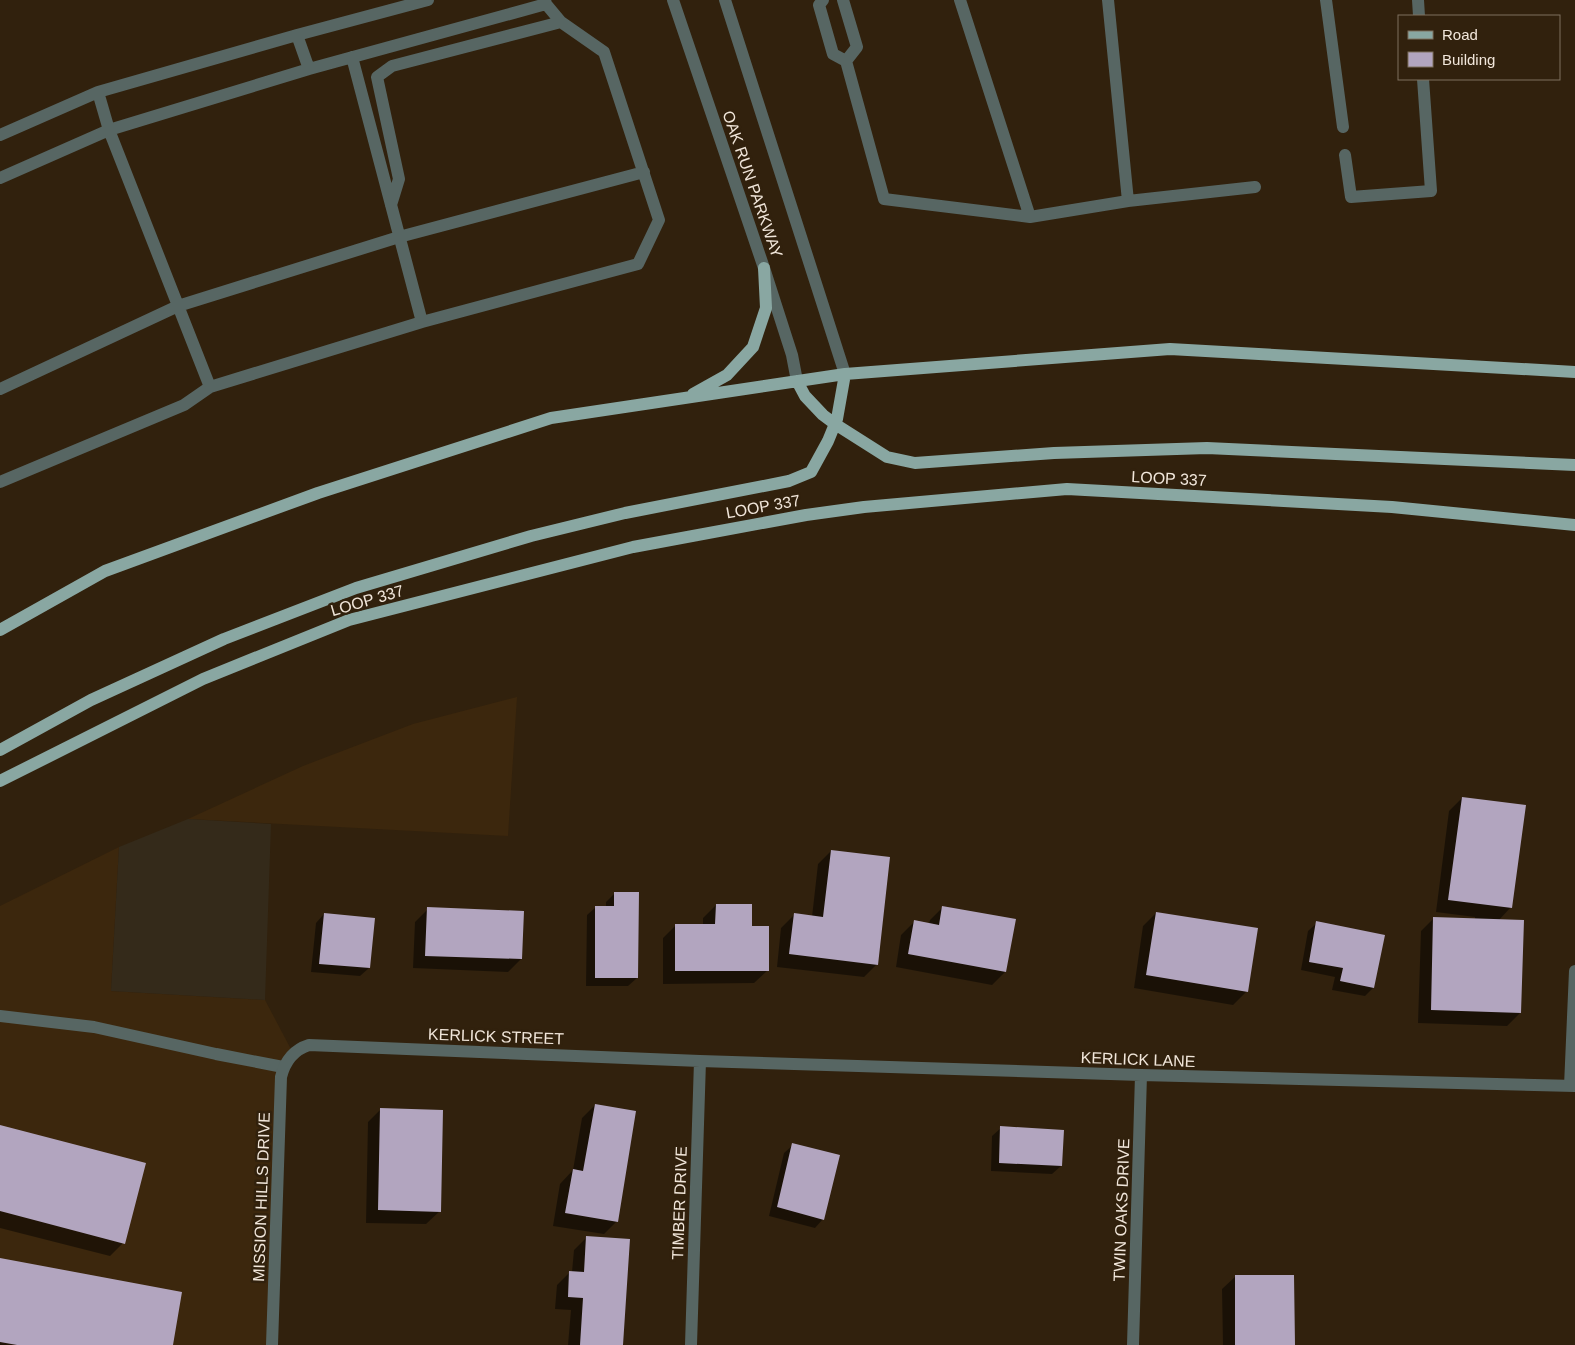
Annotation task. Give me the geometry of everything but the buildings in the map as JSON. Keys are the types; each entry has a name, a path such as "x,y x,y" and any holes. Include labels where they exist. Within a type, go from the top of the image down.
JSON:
{"main road":[{"path":"686,398 727,375 753,347 766,308 764,268"},
{"path":"0,630 105,571 318,493 551,418 845,374 1170,349 1575,372"},
{"path":"0,750 91,700 215,643 356,588 530,536 625,513 789,481 811,472 835,424 845,374"},
{"path":"797,381 805,396 835,424 887,457 915,463 1054,453 1207,448 1575,466"},
{"name":"LOOP 337","path":"0,781 203,679 349,620 633,547 806,515 864,507 1067,489 1392,507 1575,525"}],"street":[{"path":"0,135 98,92 428,0"},
{"name":"OAK RUN PARKWAY","path":"672,0 764,268 792,355 797,381"},
{"name":"OAK RUN PARKWAY","path":"725,0 845,374"},
{"path":"823,0 819,5 833,54 846,61 884,198 1030,217 1128,201 1255,187"},
{"path":"843,0 857,47 846,61"},
{"path":"960,0 1030,217"},
{"path":"1108,0 1128,201"},
{"path":"1326,0 1343,127"},
{"path":"1418,0 1419,15"},
{"path":"0,178 109,130 352,56 545,2 561,22 604,52 659,220 638,264 422,322 210,387 184,406 0,482"},
{"path":"391,205 399,180 377,77 392,66 561,22"},
{"path":"297,35 309,69"},
{"path":"352,56 422,322"},
{"path":"1345,155 1351,197 1431,191 1423,80"},
{"path":"98,92 109,130 210,387"},
{"path":"0,389 178,306 399,237 644,172"},
{"path":"1572,1086 1575,971"},
{"path":"0,1016 94,1027 283,1067"},
{"name":"KERLICK STREET","path":"293,1053 301,1048 318,1045 700,1061"},
{"name":"MISSION HILLS DRIVE","path":"272,1345 280,1078 283,1067 293,1053"},
{"name":"KERLICK LANE","path":"700,1061 1141,1076 1572,1086"},
{"name":"TIMBER DRIVE","path":"691,1345 700,1061"},
{"name":"TWIN OAKS DRIVE","path":"1133,1345 1141,1076"}],"shaded area":[{"path":"517,697 508,836 188,819 303,766 413,724"},
{"path":"188,819 271,824 265,1000 111,991 119,847"},
{"path":"119,847 111,991 265,1000 293,1053 287,1061 272,1345 0,1345 0,906"}]}
